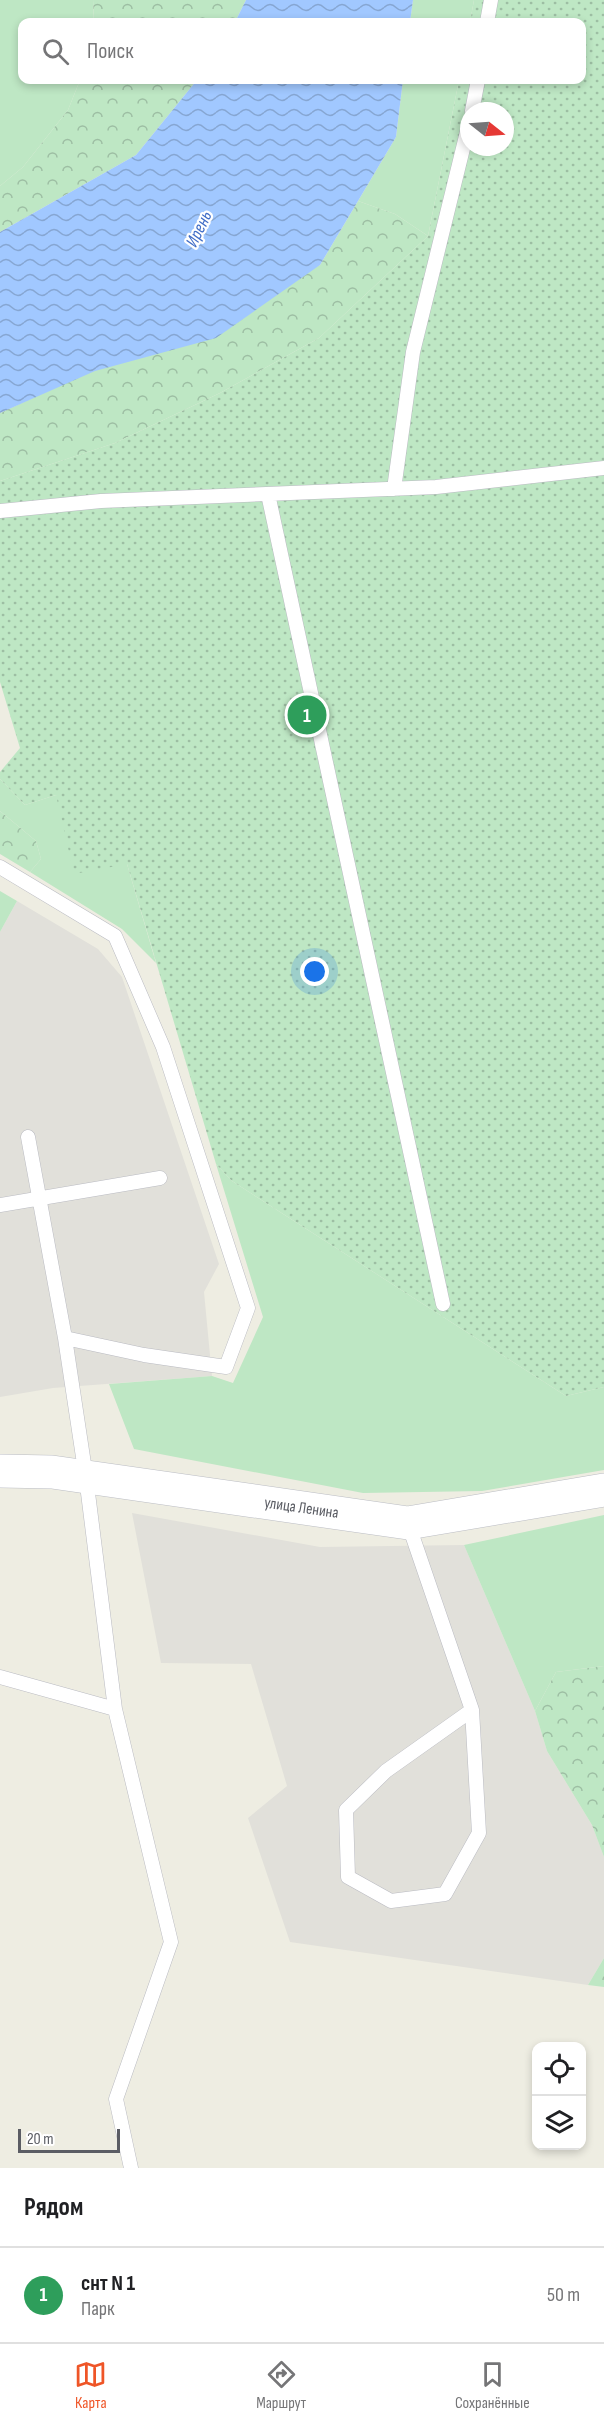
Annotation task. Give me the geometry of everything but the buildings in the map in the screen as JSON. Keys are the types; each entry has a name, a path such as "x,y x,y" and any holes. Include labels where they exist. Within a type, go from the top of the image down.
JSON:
{"street":[{"name":"улица Ленина","path":"0,1471 52,1472 408,1523 604,1490"}],"lane":[{"path":"488,18 491,0"},
{"path":"474,102 477,84"},
{"path":"393,489 413,352 461,156"},
{"path":"0,511 101,501 436,487 604,468"},
{"path":"268,495 443,1304"},
{"path":"0,867 115,936 163,1047 248,1308 226,1367 144,1355 65,1338"},
{"path":"28,1137 65,1338 86,1477 115,1709 171,1942 116,2099 131,2168"},
{"path":"0,1205 160,1178"},
{"path":"408,1523 472,1710 479,1833 445,1894 391,1901 348,1877 346,1810 386,1771 472,1710"},
{"path":"0,1677 115,1709"}],"shaded area":[{"path":"17,901 98,949 122,977 219,1264 204,1292 212,1376 53,1388 0,1397 0,932"},
{"path":"132,1513 320,1547 464,1545 535,1711 547,1751 592,1825 604,1857 604,1958 588,1985 290,1942 248,1818 287,1786 251,1664 161,1663"}],"green space":[{"path":"0,0 93,0 94,18 18,18 18,84 78,84 68,110 23,167 0,186"},
{"path":"93,0 246,0 237,18 94,18"},
{"path":"413,0 474,0 471,18 411,18"},
{"path":"474,0 604,0 604,1387 566,1396 232,1181 216,1164 127,864 74,874 56,795 25,805 0,779 0,772 20,748 0,682 0,481 115,443 220,393 319,338 428,236 458,84 586,84 586,18 471,18"},
{"path":"78,84 194,84 136,155 0,232 0,186 23,167 68,110"},
{"path":"403,84 458,84 428,236 395,214 358,201 396,137"},
{"path":"358,201 395,214 428,236 319,338 220,393 115,443 0,481 0,413 320,265"},
{"path":"0,779 25,805 56,795 127,864 156,963 122,929 30,872 41,859 36,841 0,811"},
{"path":"0,811 36,841 41,859 30,872 0,854"},
{"path":"0,891 17,901 0,932"},
{"path":"216,1164 232,1181 566,1396 604,1387 604,1470 482,1491 363,1493 134,1449 109,1384 212,1376 233,1383 263,1317"},
{"path":"604,1515 604,1666 556,1672 535,1711 464,1545"},
{"path":"604,1666 604,1857 592,1825 547,1751 535,1711 556,1672"},
{"path":"604,1958 604,1987 588,1985"}],"water":[{"path":"246,0 413,0 411,18 237,18"},
{"name":"Ирень","path":"194,84 403,84 396,137 320,265 216,338 95,371 0,413 0,232 136,155"}],"place":[{"name":"снт N 1","path":"307,715"}]}
